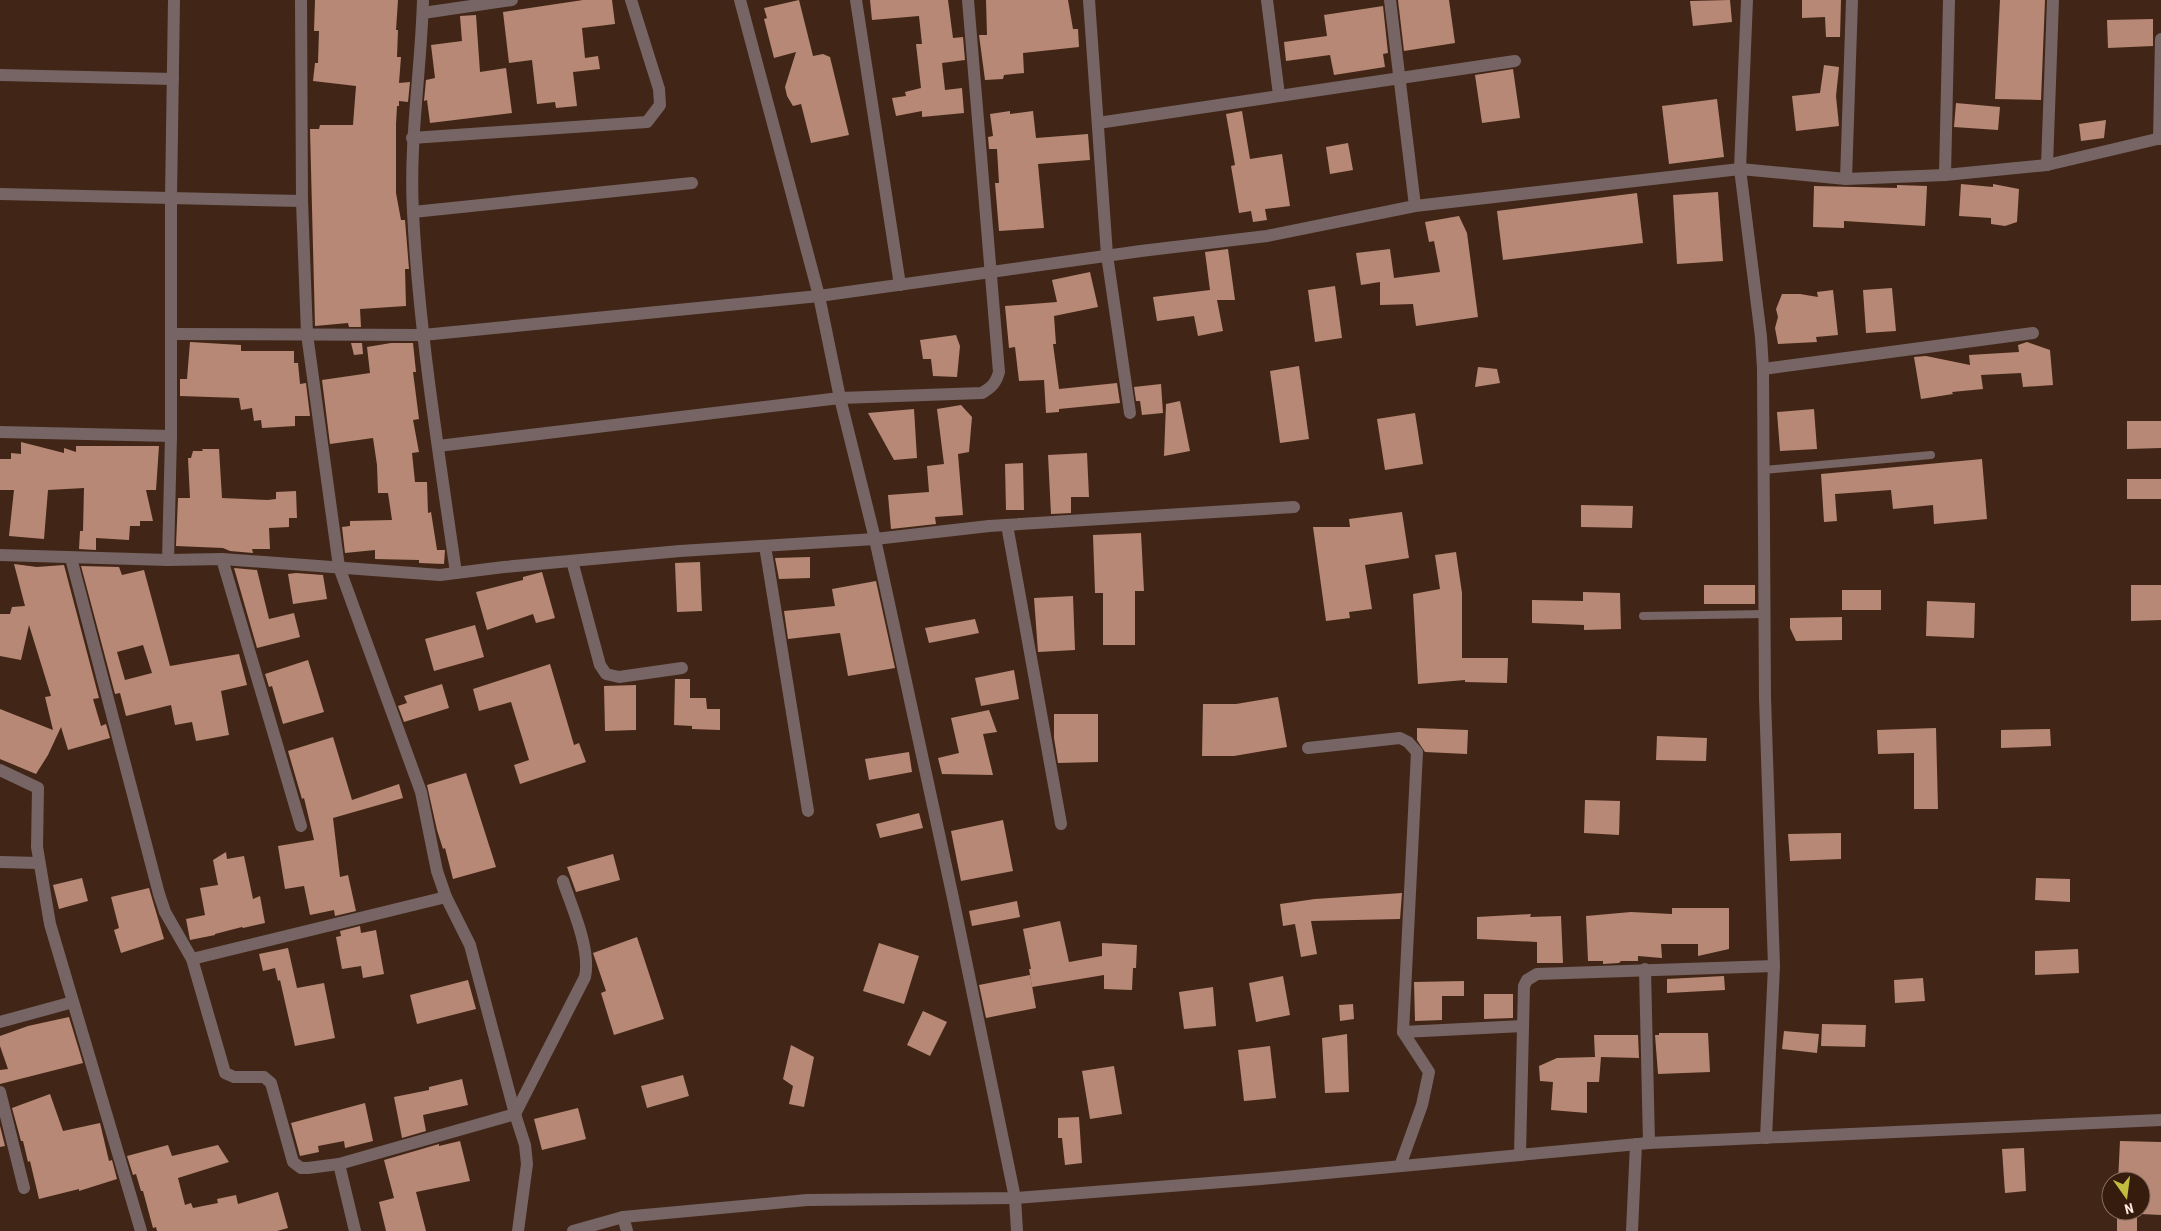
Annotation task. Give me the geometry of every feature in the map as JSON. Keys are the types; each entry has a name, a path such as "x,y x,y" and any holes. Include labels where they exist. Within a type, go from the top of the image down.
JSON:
{"street":[{"path":"168,560 171,436 170,198 174,0"},
{"path":"301,0 302,201 307,334 339,567 420,792 437,871 446,897 470,944 527,1155 518,1231"},
{"path":"456,573 423,335 413,212 412,138 423,6 512,0"},
{"path":"412,138 647,122 660,105 660,89 631,0"},
{"path":"740,0 819,296 840,398 875,539 954,898 1015,1198 1017,1231"},
{"path":"856,0 900,285"},
{"path":"438,446 840,398 982,393 990,388 997,382 999,372 968,0"},
{"path":"1089,0 1108,255 1130,413"},
{"path":"1267,0 1279,95"},
{"path":"1390,0 1415,206"},
{"path":"1747,0 1740,169 1761,337 1763,369 1765,698 1774,966 1766,1138"},
{"path":"1846,179 1852,0"},
{"path":"1944,175 1949,0"},
{"path":"2047,165 2053,0"},
{"path":"171,334 423,335 819,296 1108,255 1268,236 1415,206 1740,169 1846,179 1944,175 2047,165 2160,138 2161,39"},
{"path":"1098,123 1515,61"},
{"path":"0,76 173,79"},
{"path":"413,212 692,183"},
{"path":"0,194 302,201"},
{"path":"1763,369 2033,333"},
{"path":"0,432 171,436"},
{"path":"0,555 168,560 222,559 440,576 680,551 875,539 1007,525 1294,507"},
{"path":"1007,525 1061,824"},
{"path":"765,546 808,811"},
{"path":"71,558 158,894 165,912 192,960 225,1073 234,1077 264,1077 271,1083 293,1162 297,1166 308,1168 339,1164 515,1114 585,977 586,954 563,880"},
{"path":"222,559 301,826"},
{"path":"572,561 600,664 606,674 619,677 682,668"},
{"path":"1308,748 1400,738 1417,752 1403,1032 1429,1072 1422,1105 1400,1166"},
{"path":"0,770 38,788 37,847 50,924 142,1231"},
{"path":"0,862 39,863"},
{"path":"192,960 446,897"},
{"path":"1520,1154 1524,986 1531,976 1536,974 1774,966"},
{"path":"1632,1231 1643,1144 1645,970"},
{"path":"0,1022 73,1002"},
{"path":"1403,1032 1523,1026"},
{"path":"0,1092 24,1188"},
{"path":"573,1231 623,1217 807,1200 1015,1198 1261,1179 1643,1144 2161,1120"},
{"path":"339,1164 355,1231"},
{"path":"623,1217 626,1231"}],"lane":[{"path":"1764,470 1931,455"},
{"path":"1643,616 1765,614"}],"building":[{"path":"315,0 398,0 396,30 398,30 397,57 401,57 399,83 410,82 408,102 399,101 399,106 397,106 396,124 396,193 401,220 405,220 409,269 405,269 406,306 360,309 361,327 349,327 348,323 315,326 310,129 319,129 320,125 353,125 356,86 313,81 315,63 318,63 319,31 314,31"},
{"path":"583,0 612,0 615,24 582,28 585,58 598,56 600,69 573,72 577,106 556,108 555,102 537,104 532,60 509,63 503,12"},
{"path":"799,0 813,56 823,54 830,57 849,135 811,143 801,104 793,106 787,96 785,87 796,52 774,58 764,19 767,18 764,8"},
{"path":"870,0 948,0 953,38 963,37 965,60 942,63 945,90 962,88 964,113 922,117 922,111 896,116 892,98 906,96 905,92 921,88 916,44 922,44 919,16 872,20"},
{"path":"986,0 1068,0 1073,29 1078,29 1079,47 1023,53 1024,73 1004,75 1003,79 985,80 979,35 987,35"},
{"path":"1398,0 1449,0 1455,43 1404,51"},
{"path":"1730,0 1732,22 1693,26 1690,1"},
{"path":"1802,0 1841,0 1840,37 1826,37 1825,17 1802,18"},
{"path":"2000,0 2045,0 2041,100 1995,99"},
{"path":"1383,6 1388,53 1383,54 1385,67 1334,75 1330,55 1286,61 1284,42 1327,36 1324,15"},
{"path":"476,15 480,72 506,68 512,113 430,123 427,100 424,101 426,80 435,78 431,45 462,41 460,16"},
{"path":"2153,19 2153,46 2108,48 2107,20"},
{"path":"1824,65 1839,67 1836,96 1839,126 1796,131 1792,96 1820,93"},
{"path":"1513,69 1520,118 1482,123 1475,75"},
{"path":"1717,99 1724,157 1669,164 1662,106"},
{"path":"1956,103 2000,107 1998,130 1954,127"},
{"path":"1010,111 1010,114 1033,111 1036,138 1088,134 1090,160 1038,164 1044,228 999,231 995,183 999,183 997,149 989,149 988,137 993,136 990,114"},
{"path":"1242,111 1250,159 1282,154 1290,206 1265,209 1267,220 1253,222 1251,211 1239,213 1231,166 1235,165 1226,114"},
{"path":"2106,120 2104,138 2081,141 2079,124"},
{"path":"1348,143 1353,170 1330,174 1326,147"},
{"path":"1961,184 1993,187 1993,184 2019,189 2017,222 2005,226 1991,224 1991,218 1959,216"},
{"path":"1897,185 1927,186 1925,226 1844,221 1844,228 1813,227 1814,186 1897,188"},
{"path":"1718,192 1723,261 1677,264 1673,195"},
{"path":"1637,193 1643,243 1503,260 1497,211"},
{"path":"1459,216 1467,233 1478,317 1416,326 1413,304 1380,305 1380,282 1361,285 1356,253 1390,249 1394,278 1440,272 1434,241 1429,242 1425,222"},
{"path":"1228,249 1235,300 1217,300 1223,331 1198,336 1194,316 1157,321 1153,297 1210,290 1205,252"},
{"path":"1090,272 1098,307 1054,316 1056,344 1053,344 1059,389 1117,383 1120,403 1059,409 1059,412 1046,413 1044,380 1019,381 1015,347 1009,348 1005,306 1057,302 1052,280"},
{"path":"1335,286 1342,338 1315,342 1308,290"},
{"path":"1892,288 1896,331 1866,333 1863,290"},
{"path":"1833,290 1838,335 1816,337 1817,342 1778,344 1775,328 1778,317 1776,309 1782,294 1818,297 1817,292"},
{"path":"956,335 960,346 957,377 933,376 931,359 923,359 920,340"},
{"path":"190,342 241,345 241,351 294,351 294,363 298,363 300,384 306,383 310,416 295,416 295,426 262,428 261,420 254,421 252,408 241,410 239,398 180,396 180,379 187,379"},
{"path":"2027,342 2050,350 2053,385 2023,387 2021,373 1981,375 1983,389 1952,392 1953,394 1921,399 1914,357 1926,356 1970,365 1969,355 2019,352 2018,345"},
{"path":"351,343 362,343 363,354 354,355"},
{"path":"391,343 413,343 416,372 413,372 419,419 413,420 419,452 412,453 415,482 427,482 428,513 431,512 437,550 445,550 444,564 419,563 419,560 375,559 375,550 345,553 342,527 350,526 350,521 392,520 388,493 378,493 377,465 373,438 330,444 322,380 370,373 367,347"},
{"path":"1299,366 1309,439 1280,443 1270,371"},
{"path":"1478,367 1497,369 1500,383 1475,387"},
{"path":"1161,384 1163,413 1142,415 1140,401 1136,401 1134,387"},
{"path":"1180,401 1190,451 1164,456 1166,404"},
{"path":"961,405 972,417 969,452 958,454 963,515 935,517 936,524 891,529 888,495 929,492 927,466 944,464 937,409"},
{"path":"914,409 917,458 894,460 868,413"},
{"path":"1814,409 1817,449 1780,451 1777,412"},
{"path":"1415,413 1423,464 1385,470 1377,419"},
{"path":"2127,421 2161,421 2161,448 2127,449"},
{"path":"21,442 64,453 64,448 76,452 76,446 159,446 156,490 146,490 153,521 140,521 140,526 130,526 129,540 96,538 96,550 79,549 80,531 83,531 84,488 48,490 44,539 9,536 14,490 0,490 0,459 11,459 11,453 21,454"},
{"path":"202,449 219,449 222,498 268,500 276,499 276,492 296,491 297,518 289,518 289,527 269,528 270,549 252,549 253,553 230,551 223,548 176,546 178,498 190,498 188,458 191,458 193,451 203,451"},
{"path":"1087,453 1089,497 1071,497 1071,513 1051,514 1048,455"},
{"path":"1982,459 1987,519 1934,524 1933,505 1893,509 1891,490 1835,494 1837,521 1824,522 1821,474"},
{"path":"1023,463 1024,510 1006,510 1005,464"},
{"path":"2127,479 2161,479 2161,499 2127,499"},
{"path":"1581,505 1633,506 1632,528 1581,527"},
{"path":"1402,512 1409,558 1365,565 1372,609 1349,612 1350,618 1326,621 1313,527 1350,527 1349,519"},
{"path":"1141,533 1144,591 1135,591 1135,645 1103,645 1103,593 1095,593 1093,535"},
{"path":"1456,552 1462,593 1462,658 1508,658 1507,683 1465,682 1465,680 1418,684 1413,594 1440,589 1435,555"},
{"path":"810,557 810,578 779,579 775,558"},
{"path":"700,562 702,611 677,612 675,563"},
{"path":"14,564 37,567 64,565 99,698 93,699 101,726 106,724 110,738 68,750 61,727 48,755 36,774 0,759 0,709 53,730 45,697 51,696 29,625 21,660 0,656 0,614 10,614 12,607 25,606"},
{"path":"81,566 119,567 122,575 144,570 170,666 239,654 247,685 221,691 229,735 196,741 192,722 175,725 171,705 126,716 120,693 115,694","holes":["143,645 152,673 125,680 117,652"]},
{"path":"234,568 257,570 269,619 294,613 300,637 257,648"},
{"path":"542,572 555,618 536,623 533,614 487,630 476,592 523,580 523,577"},
{"path":"288,574 323,575 327,599 293,604"},
{"path":"876,581 895,668 848,676 840,633 788,639 784,611 835,606 832,589"},
{"path":"1704,585 1755,585 1755,604 1704,604"},
{"path":"2131,585 2161,585 2161,620 2131,621"},
{"path":"1842,590 1881,590 1881,610 1842,610"},
{"path":"1583,592 1620,593 1621,629 1584,630 1584,625 1532,623 1532,600 1583,601"},
{"path":"1073,596 1075,650 1038,652 1034,598"},
{"path":"1927,601 1975,603 1974,638 1926,636"},
{"path":"1842,617 1842,640 1796,641 1790,628 1790,618"},
{"path":"975,619 979,633 929,643 925,628"},
{"path":"475,625 484,657 434,671 425,639"},
{"path":"308,660 324,712 283,724 272,686 269,687 265,674"},
{"path":"550,664 574,745 579,743 586,762 520,784 514,765 529,760 511,702 479,711 473,689"},
{"path":"1014,670 1019,699 981,706 975,678"},
{"path":"675,679 690,679 690,698 706,698 707,709 720,709 720,730 692,729 692,726 674,725"},
{"path":"442,684 449,708 404,722 398,706 407,703 404,696"},
{"path":"636,685 636,730 605,731 604,686"},
{"path":"1278,697 1287,747 1234,756 1202,756 1203,704 1236,704"},
{"path":"989,710 997,732 983,734 993,775 942,774 938,758 959,753 951,718"},
{"path":"1054,714 1098,714 1098,762 1058,763 1054,738"},
{"path":"1417,728 1468,730 1467,754 1425,752 1417,740"},
{"path":"1936,728 1938,809 1914,809 1914,753 1878,754 1877,730"},
{"path":"2050,729 2051,746 2001,748 2001,730"},
{"path":"1657,736 1707,738 1706,761 1656,760"},
{"path":"333,737 352,800 399,784 403,798 333,818 340,877 348,875 356,911 335,916 334,910 310,915 304,886 285,889 278,846 314,840 304,798 302,799 288,751"},
{"path":"909,752 912,772 869,780 865,759"},
{"path":"466,773 496,867 453,879 445,848 443,849 437,830 427,785"},
{"path":"1585,800 1620,801 1619,835 1584,833"},
{"path":"919,813 923,828 880,838 876,824"},
{"path":"1003,820 1013,871 961,881 951,831"},
{"path":"1841,833 1841,859 1790,861 1788,834"},
{"path":"226,852 227,859 244,856 253,899 260,896 265,923 190,940 186,919 205,915 200,888 218,885 213,860"},
{"path":"613,854 620,880 576,892 567,867"},
{"path":"82,878 88,901 59,909 53,885"},
{"path":"2036,878 2070,879 2070,902 2035,900"},
{"path":"149,888 164,939 121,953 114,930 119,928 111,897"},
{"path":"1402,893 1400,919 1311,921 1317,954 1301,957 1295,924 1283,926 1280,904 1315,899"},
{"path":"1017,901 1020,917 972,926 969,911"},
{"path":"1672,908 1729,908 1729,949 1698,956 1698,944 1661,944 1662,958 1638,956 1638,961 1603,964 1603,961 1588,961 1586,916 1631,912 1672,914"},
{"path":"1531,914 1530,917 1561,916 1563,963 1537,963 1537,942 1477,939 1477,917"},
{"path":"1060,921 1069,962 1102,956 1102,943 1137,945 1136,968 1133,968 1132,990 1104,989 1104,975 1032,987 1029,969 1031,969 1023,929"},
{"path":"360,926 361,933 376,930 384,974 363,978 361,966 342,969 336,937 341,936 340,931"},
{"path":"637,937 664,1019 614,1035 601,993 606,991 593,953"},
{"path":"879,943 919,956 904,1004 863,991"},
{"path":"288,948 297,988 324,983 335,1038 295,1046 280,980 278,981 275,968 263,971 259,954"},
{"path":"2078,949 2079,973 2035,975 2035,951"},
{"path":"1030,975 1036,1008 986,1018 979,985"},
{"path":"1283,976 1290,1015 1256,1022 1249,983"},
{"path":"1724,976 1725,990 1667,993 1667,979"},
{"path":"1923,978 1925,1001 1895,1003 1894,980"},
{"path":"468,980 476,1009 417,1024 410,995"},
{"path":"1464,981 1464,996 1442,996 1442,1020 1415,1021 1414,982"},
{"path":"1213,987 1216,1026 1184,1029 1179,992"},
{"path":"1484,994 1513,994 1513,1018 1484,1019"},
{"path":"1353,1004 1354,1019 1340,1021 1339,1005"},
{"path":"923,1011 947,1022 930,1056 907,1045"},
{"path":"69,1017 83,1063 0,1084 0,1070 8,1069 0,1046 0,1036 28,1026"},
{"path":"1822,1024 1866,1025 1865,1047 1821,1046"},
{"path":"1784,1031 1819,1034 1817,1053 1782,1049"},
{"path":"1659,1033 1708,1033 1710,1072 1658,1074 1655,1035 1659,1035"},
{"path":"1347,1034 1349,1092 1325,1093 1322,1038"},
{"path":"1594,1035 1638,1035 1639,1058 1601,1057 1599,1082 1587,1082 1587,1113 1551,1110 1553,1082 1540,1081 1539,1066 1557,1058 1595,1057"},
{"path":"791,1045 814,1057 804,1107 789,1104 793,1086 783,1079"},
{"path":"1270,1046 1276,1098 1244,1101 1238,1050"},
{"path":"1114,1066 1122,1114 1090,1119 1082,1071"},
{"path":"683,1075 689,1096 647,1108 641,1086"},
{"path":"462,1079 468,1105 423,1115 426,1131 402,1138 394,1097 429,1090 429,1087"},
{"path":"50,1094 63,1131 100,1123 109,1161 112,1160 117,1179 79,1191 79,1189 39,1199 30,1161 28,1162 12,1108"},
{"path":"365,1103 373,1141 345,1148 344,1141 318,1146 319,1152 300,1156 291,1123"},
{"path":"578,1108 586,1139 542,1150 534,1119"},
{"path":"1079,1117 1082,1163 1065,1165 1062,1138 1058,1138 1058,1118"},
{"path":"0,1126 5,1146 0,1147"},
{"path":"460,1141 470,1181 416,1192 426,1231 386,1231 379,1202 394,1198 384,1160 439,1144 439,1146"},
{"path":"2120,1141 2161,1142 2161,1215 2151,1214 2151,1171 2118,1171"},
{"path":"168,1145 172,1156 218,1145 229,1162 178,1178 185,1205 191,1203 193,1208 218,1203 217,1199 236,1195 238,1204 278,1192 288,1228 277,1231 157,1231 156,1227 153,1228 143,1191 141,1191 136,1174 133,1175 127,1156"},
{"path":"2024,1148 2026,1191 2005,1193 2002,1149"},
{"path":"2117,1221 2137,1221 2137,1231 2117,1231"}]}
